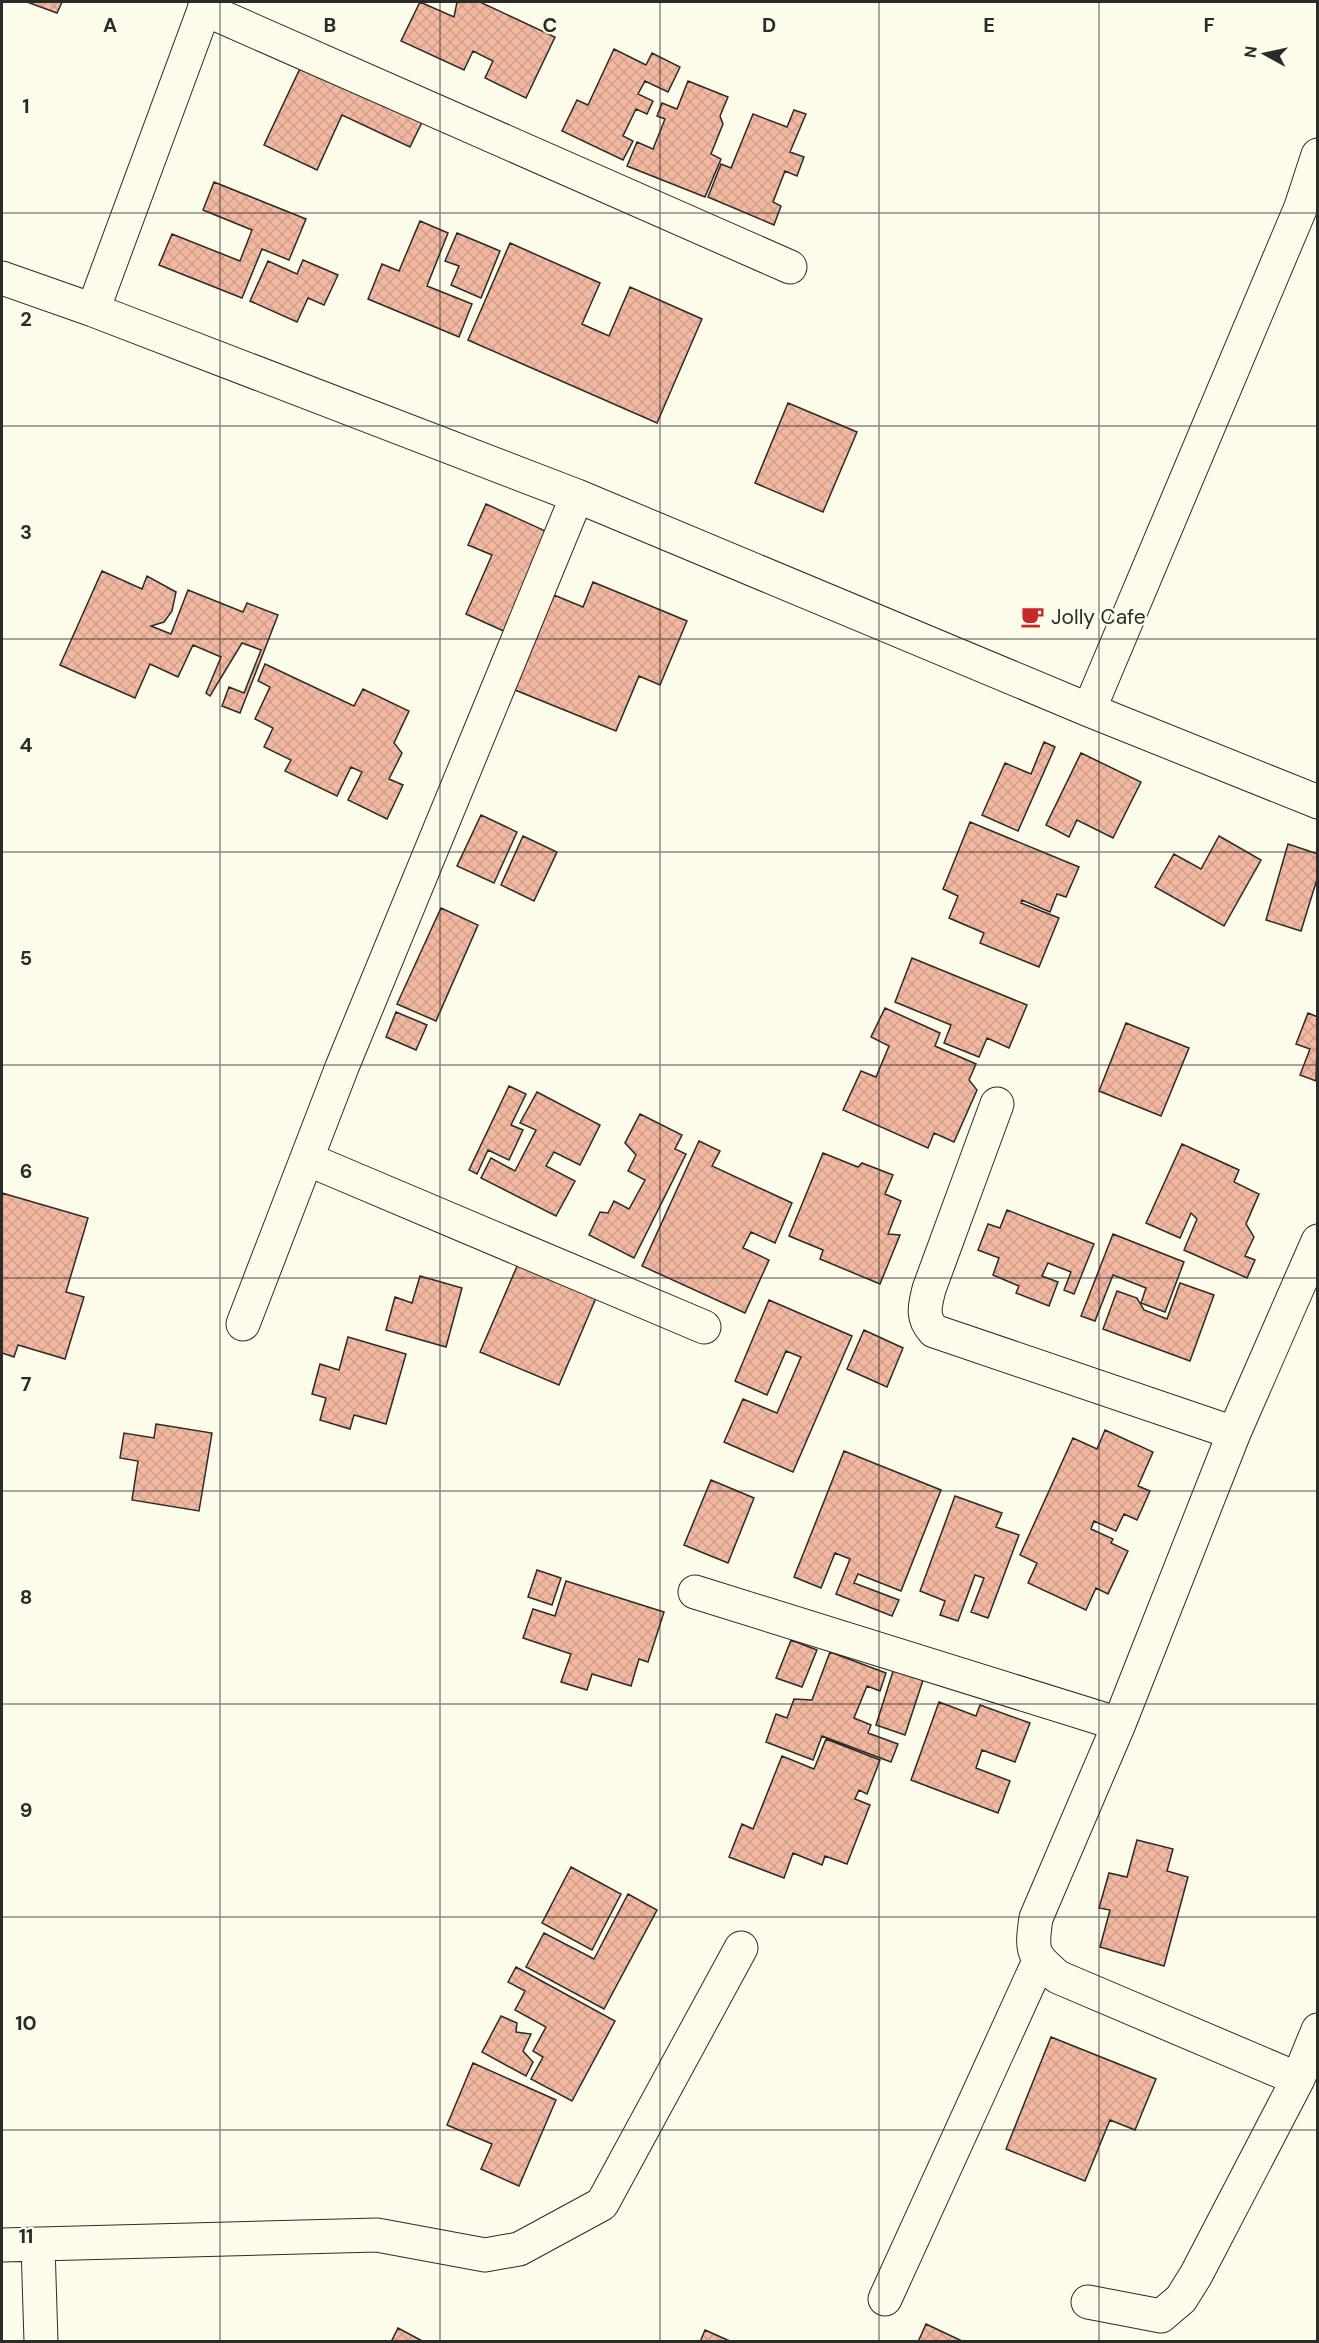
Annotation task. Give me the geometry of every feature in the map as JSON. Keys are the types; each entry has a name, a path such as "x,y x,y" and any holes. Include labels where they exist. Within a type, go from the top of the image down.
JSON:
{"street":[{"path":"93,310 205,5 789,267"},
{"path":"1089,710 1301,207 1317,155"},
{"path":"2,278 93,310 577,496 1089,710 1317,802"},
{"path":"243,1324 342,1067 577,496"},
{"path":"998,1104 929,1289 925,1319 929,1326 934,1331 1234,1433"},
{"path":"307,1159 704,1327"},
{"path":"1298,2079 1058,1977 1039,1961 1033,1942 1036,1918 1119,1724 1234,1433 1317,1241"},
{"path":"695,1592 1119,1724"},
{"path":"2,2245 377,2235 485,2254 519,2249 602,2204 741,1948"},
{"path":"885,2299 1039,1961"},
{"path":"1088,2302 1161,2316 1181,2298 1196,2275 1298,2079 1317,2030"},
{"path":"38,2245 41,2342"}],"building":[{"path":"27,2 62,2 57,13"},
{"path":"420,2 454,17 457,2 480,2 555,37 526,98 485,78 493,61 473,51 464,70 401,41"},
{"path":"614,49 646,65 652,53 680,67 668,92 645,81 638,94 653,101 647,114 636,109 623,136 633,141 623,160 562,131 577,100 588,105"},
{"path":"304,60 425,116 410,147 342,115 317,170 264,145"},
{"path":"688,81 728,97 720,116 723,124 711,154 721,159 705,197 627,166 637,142 653,149 665,119 657,116 662,103 677,109"},
{"path":"794,110 806,114 790,152 804,157 797,176 785,171 773,202 781,206 774,225 708,197 721,164 731,168 753,114 787,127"},
{"path":"214,182 306,219 289,260 262,249 242,298 159,265 172,234 240,261 252,230 203,210"},
{"path":"420,221 448,233 427,286 472,304 459,337 368,299 382,264 399,271"},
{"path":"457,233 500,251 481,298 451,285 459,266 445,261"},
{"path":"510,243 600,283 582,324 609,336 630,287 702,319 657,423 468,340"},
{"path":"303,260 338,275 324,305 308,298 297,322 250,301 268,261 297,274"},
{"path":"788,403 857,432 823,512 755,483"},
{"path":"486,504 552,534 508,633 466,614 492,555 468,545"},
{"path":"102,571 142,589 147,576 176,592 172,611 164,622 151,626 171,634 188,590 243,612 247,603 278,615 240,713 222,706 229,687 244,693 261,650 242,643 210,696 206,693 221,657 193,645 178,677 150,664 135,698 60,665"},
{"path":"593,582 687,621 660,685 639,676 616,731 515,690 554,595 583,607"},
{"path":"265,664 354,706 363,689 409,711 394,743 402,753 389,779 403,785 387,819 348,800 362,772 351,767 337,796 285,771 291,760 264,747 273,728 255,719 270,687 258,681"},
{"path":"1044,742 1055,747 1018,831 982,815 1005,763 1031,774"},
{"path":"1081,753 1141,782 1113,838 1077,820 1069,837 1046,825"},
{"path":"481,815 517,832 494,883 457,866"},
{"path":"970,822 1079,867 1066,897 1057,894 1050,912 1022,900 1021,903 1059,918 1039,967 980,943 984,933 949,918 958,896 943,889"},
{"path":"523,836 557,852 534,901 501,885"},
{"path":"1219,836 1261,860 1224,926 1155,887 1174,854 1201,869"},
{"path":"1288,844 1318,854 1318,876 1301,931 1266,920"},
{"path":"441,908 478,925 436,1021 397,1004"},
{"path":"912,958 1027,1005 1009,1048 987,1038 979,1057 944,1043 951,1025 895,1002"},
{"path":"885,1008 940,1033 935,1046 976,1064 969,1080 977,1090 954,1142 934,1133 928,1148 843,1110 861,1071 876,1077 889,1046 871,1037"},
{"path":"396,1012 427,1025 416,1050 386,1037"},
{"path":"1308,1013 1318,1017 1316,1081 1300,1075 1310,1049 1296,1044"},
{"path":"1126,1023 1189,1048 1161,1116 1099,1091"},
{"path":"509,1086 526,1094 511,1125 523,1130 509,1160 488,1150 477,1174 469,1170"},
{"path":"537,1092 600,1125 580,1165 554,1152 546,1166 575,1181 556,1216 481,1178 491,1158 515,1171 536,1130 520,1123"},
{"path":"640,1114 682,1135 675,1149 686,1154 634,1258 589,1235 600,1212 608,1213 614,1201 629,1209 645,1180 628,1171 636,1155 625,1143"},
{"path":"699,1141 720,1151 712,1166 792,1203 775,1243 751,1232 743,1248 769,1260 745,1313 642,1266"},
{"path":"1182,1144 1239,1170 1234,1182 1259,1194 1246,1224 1254,1237 1245,1256 1255,1260 1247,1278 1184,1250 1197,1219 1191,1213 1180,1238 1146,1223"},
{"path":"823,1153 858,1167 862,1163 893,1175 885,1194 901,1201 888,1234 900,1235 880,1284 820,1259 823,1250 789,1236"},
{"path":"2,1193 88,1218 66,1292 84,1297 65,1359 18,1345 14,1357 2,1353"},
{"path":"1007,1210 1094,1244 1074,1294 1064,1290 1071,1272 1048,1263 1042,1276 1058,1282 1049,1306 1016,1293 1019,1286 993,1275 999,1258 978,1250 988,1224 1000,1228"},
{"path":"1113,1234 1184,1262 1165,1312 1141,1303 1146,1288 1113,1275 1095,1321 1081,1316"},
{"path":"518,1264 596,1298 559,1385 480,1352"},
{"path":"420,1276 462,1288 446,1347 386,1330 395,1297 412,1303"},
{"path":"1180,1283 1214,1295 1190,1361 1103,1329 1117,1291 1137,1298 1144,1310 1167,1319"},
{"path":"769,1300 852,1336 793,1472 724,1442 743,1399 777,1413 801,1357 786,1351 767,1395 735,1381"},
{"path":"864,1330 903,1348 887,1387 847,1369"},
{"path":"348,1337 406,1354 386,1424 354,1415 350,1429 320,1420 326,1398 312,1394 320,1364 339,1370"},
{"path":"156,1424 212,1433 199,1511 132,1500 138,1461 120,1458 124,1433 154,1438"},
{"path":"1105,1430 1153,1452 1138,1486 1150,1491 1137,1520 1124,1514 1116,1531 1094,1521 1091,1529 1113,1539 1111,1543 1128,1551 1108,1594 1096,1588 1086,1610 1028,1583 1037,1563 1020,1555 1073,1438 1097,1449"},
{"path":"844,1451 941,1490 901,1591 858,1574 854,1583 899,1600 892,1616 836,1594 850,1559 835,1553 821,1588 794,1577"},
{"path":"711,1480 754,1498 728,1563 684,1545"},
{"path":"955,1496 1002,1513 996,1527 1019,1535 988,1618 971,1612 984,1578 975,1575 958,1621 940,1615 945,1601 920,1591"},
{"path":"537,1570 561,1578 552,1605 528,1597"},
{"path":"566,1581 664,1612 648,1662 639,1659 631,1686 592,1674 587,1690 561,1682 571,1654 523,1638 533,1609 555,1616"},
{"path":"791,1640 817,1650 802,1687 776,1678"},
{"path":"830,1652 886,1673 880,1691 867,1686 854,1718 871,1725 868,1733 898,1744 891,1762 822,1736 813,1760 766,1742 776,1714 787,1718 794,1699 812,1700"},
{"path":"895,1665 925,1674 905,1735 876,1725"},
{"path":"939,1702 976,1716 980,1705 1030,1723 1015,1762 982,1750 976,1768 1010,1781 998,1813 911,1780"},
{"path":"826,1739 880,1760 867,1794 859,1790 855,1799 870,1805 847,1864 825,1856 822,1865 793,1853 784,1878 729,1857 742,1824 753,1829 782,1756 814,1769"},
{"path":"1137,1840 1173,1849 1167,1871 1188,1877 1164,1966 1100,1947 1110,1910 1099,1908 1109,1873 1127,1877"},
{"path":"571,1867 621,1894 592,1950 542,1923"},
{"path":"628,1894 657,1910 604,2009 526,1967 544,1933 594,1959"},
{"path":"516,1967 615,2021 572,2101 531,2079 543,2057 533,2051 546,2027 515,2010 525,1991 508,1982"},
{"path":"501,2016 517,2023 516,2032 531,2034 523,2051 533,2062 526,2076 482,2052"},
{"path":"1051,2037 1156,2079 1135,2130 1110,2120 1085,2181 1006,2149"},
{"path":"473,2063 556,2100 519,2186 481,2169 492,2144 447,2125"},
{"path":"926,2324 964,2342 918,2342"},
{"path":"398,2328 424,2342 391,2342"},
{"path":"705,2330 732,2342 700,2342"}],"place":[{"name":"Jolly Cafe","path":"1033,617"}]}
